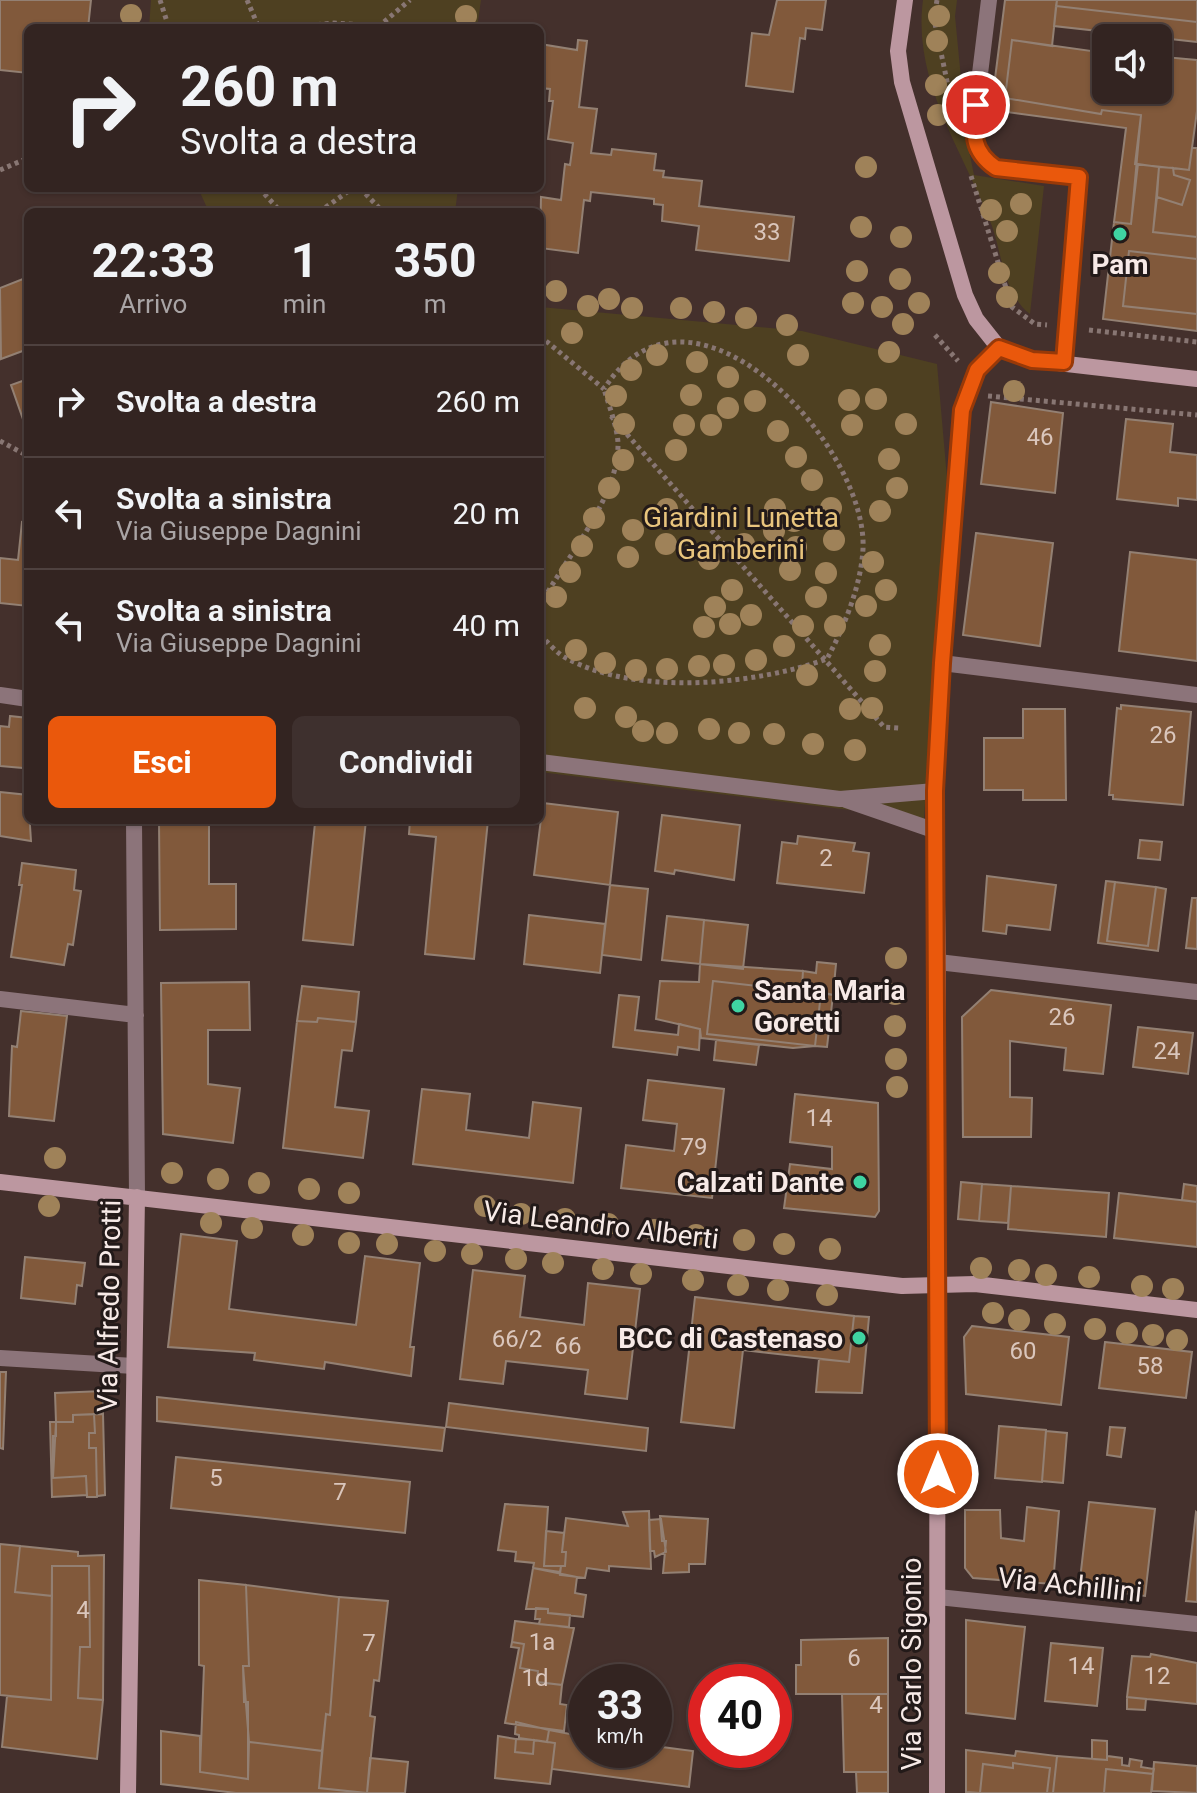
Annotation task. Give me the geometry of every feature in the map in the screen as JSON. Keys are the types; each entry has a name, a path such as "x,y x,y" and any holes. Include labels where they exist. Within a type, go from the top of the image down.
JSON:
{"street":[{"path":"905,0 898,51 908,111 965,295 976,319 999,348 1032,360 1197,379"},
{"path":"989,0 973,131 977,150 996,168 1079,177 1064,362"},
{"name":"Via Carlo Sigonio","path":"937,1793 938,962 935,791 962,410 977,370 999,348"},
{"path":"942,663 1197,695"},
{"path":"0,695 24,698"},
{"path":"544,762 840,799 936,831"},
{"path":"840,799 935,791"},
{"name":"Via Alfredo Protti","path":"128,1793 137,1197 134,824"},
{"path":"938,962 1197,992"},
{"path":"0,999 136,1015"},
{"name":"Via Leandro Alberti","path":"0,1182 902,1286 975,1284 1197,1310"},
{"path":"0,1358 134,1366"},
{"name":"Via Achillini","path":"938,1597 1197,1624"}],"path":[{"path":"160,0 168,24"},
{"path":"247,0 257,24"},
{"path":"382,24 410,0"},
{"path":"937,0 934,19 954,118"},
{"path":"324,24 345,24"},
{"path":"0,170 24,160"},
{"path":"966,161 1012,307 1035,324 1197,342"},
{"path":"263,192 277,208"},
{"path":"325,208 347,192"},
{"path":"364,192 379,208"},
{"path":"544,339 604,389 617,453 607,494 544,599"},
{"path":"544,639 565,658 600,672 664,683 791,672 827,659 838,638 858,580 863,549 859,513 809,420 764,374 731,355 700,344 674,341 635,353 617,369 604,389"},
{"path":"991,398 1132,407 1197,415"},
{"path":"611,416 884,727 899,728"},
{"path":"0,441 24,454"}],"green space":[{"path":"151,0 481,0 478,24 149,24"},
{"path":"923,0 957,0 955,16 967,141 974,175 1044,186 1030,314 1021,306 1009,285 992,226 933,88 925,60"},
{"path":"200,192 458,192 456,208 207,208"},
{"name":"Giardini Lunetta Gamberini","path":"544,307 802,331 937,364 947,478 924,819 544,772"}],"building":[{"path":"0,0 91,0 88,24 24,24 24,73 0,70"},
{"path":"777,0 826,0 822,30 806,28 805,39 800,38 793,92 746,86 752,33 769,35"},
{"path":"1005,0 1057,0 1052,46 1012,40 1005,98 1101,114 1102,110 1141,115 1131,224 1114,222 1126,128 991,110"},
{"path":"1057,0 1197,0 1197,22 1056,6"},
{"path":"1056,6 1197,22 1197,42 1172,39 1172,24 1092,24 1092,30 1054,26"},
{"path":"578,40 587,41 579,107 597,109 591,153 611,155 612,149 656,154 654,170 664,171 663,177 702,181 699,206 794,217 789,261 696,250 699,226 662,221 663,205 654,204 654,199 591,192 590,201 584,200 578,253 544,249 541,197 561,200 565,164 570,165 573,143 548,139 553,101 549,101 550,89 544,88 544,45 577,50"},
{"path":"1012,40 1092,51 1092,104 1172,104 1172,58 1197,60 1197,111 1189,170 1135,164 1141,115 1102,110 1101,114 1005,98"},
{"path":"1192,148 1197,148 1197,237 1153,232 1157,197 1182,205 1190,180 1174,175 1173,168 1189,170"},
{"path":"1138,164 1159,167 1153,232 1197,237 1197,259 1129,251 1123,306 1197,314 1197,331 1103,319 1114,222 1131,224"},
{"path":"1159,167 1173,168 1174,175 1190,180 1182,205 1157,197"},
{"path":"1129,251 1197,259 1197,314 1123,306"},
{"path":"24,279 24,350 1,359 0,288"},
{"path":"24,380 24,422 11,385"},
{"path":"991,402 1063,413 1055,493 981,484"},
{"path":"1126,419 1173,424 1170,452 1197,455 1197,500 1178,498 1178,506 1117,499"},
{"path":"22,522 24,606 0,603 0,558 18,560"},
{"path":"976,533 1053,543 1040,646 963,635"},
{"path":"1130,552 1197,560 1197,661 1119,651"},
{"path":"1121,705 1191,712 1183,805 1113,799 1113,795 1109,795 1117,708 1121,709"},
{"path":"1023,709 1065,709 1066,800 1023,800 1023,790 984,790 984,738 1023,738"},
{"path":"10,716 24,718 24,769 0,766 0,726 9,727"},
{"path":"0,792 24,795 24,824 30,824 31,841 0,836"},
{"path":"544,803 618,812 610,885 534,875 540,824 544,824"},
{"path":"662,815 740,825 734,880 675,870 674,874 655,871"},
{"path":"159,824 209,824 209,884 236,884 236,929 160,930"},
{"path":"315,824 366,824 353,945 303,940"},
{"path":"410,824 488,824 474,959 425,954 436,837 409,834"},
{"path":"798,836 855,843 853,851 869,853 864,893 777,883 782,842 797,844"},
{"path":"1140,840 1162,842 1160,860 1138,858"},
{"path":"22,863 76,870 74,890 81,891 73,945 68,944 64,965 11,957 22,885 19,885"},
{"path":"987,876 1056,885 1050,930 1007,925 1006,934 983,931"},
{"path":"1106,881 1115,882 1107,941 1148,946 1156,887 1166,889 1158,951 1098,943"},
{"path":"1115,882 1156,887 1148,946 1107,941"},
{"path":"610,885 648,889 641,960 602,955"},
{"path":"1192,898 1197,898 1197,949 1186,948"},
{"path":"529,915 605,924 600,973 524,964"},
{"path":"667,916 704,920 700,964 662,960"},
{"path":"704,920 748,925 743,969 700,964"},
{"path":"817,962 836,964 833,995 802,987 803,971 816,973"},
{"name":"Santa Maria Goretti","path":"700,964 803,971 802,987 821,993 815,1046 793,1048 701,1038 700,1029 656,1019 660,981 699,982"},
{"path":"713,981 821,993 815,1046 707,1034"},
{"path":"249,982 250,1030 208,1030 208,1084 240,1088 233,1143 163,1134 161,983"},
{"path":"302,986 359,992 356,1022 318,1018 317,1022 297,1021"},
{"path":"991,990 1111,1005 1103,1074 1064,1070 1066,1048 1010,1041 1010,1097 1032,1098 1031,1137 963,1137 962,1017"},
{"path":"821,993 833,995 827,1047 815,1046"},
{"path":"619,995 639,997 635,1030 678,1035 679,1024 700,1029 699,1050 678,1047 677,1055 613,1047"},
{"path":"21,1011 67,1016 54,1121 9,1116 12,1046 17,1047"},
{"path":"318,1018 356,1022 352,1051 342,1050 335,1107 369,1111 363,1158 283,1148 297,1021 317,1022"},
{"path":"1138,1027 1193,1033 1188,1074 1133,1067"},
{"path":"716,1040 759,1045 756,1065 714,1060"},
{"path":"648,1080 724,1089 712,1198 621,1188 626,1145 674,1151 677,1124 643,1120"},
{"path":"422,1089 470,1094 466,1130 529,1138 533,1102 581,1108 573,1183 413,1164"},
{"path":"795,1094 878,1103 879,1211 875,1217 784,1208 790,1164 832,1169 832,1147 790,1142"},
{"path":"961,1182 982,1184 979,1221 958,1219"},
{"path":"982,1184 1011,1186 1008,1223 979,1221"},
{"path":"1184,1184 1197,1186 1197,1202 1182,1200"},
{"path":"1011,1186 1109,1193 1106,1237 1008,1229"},
{"path":"1119,1193 1197,1202 1197,1247 1114,1238"},
{"path":"181,1234 237,1241 229,1309 356,1325 365,1256 420,1263 410,1347 414,1347 411,1376 325,1362 324,1369 254,1360 255,1353 168,1347"},
{"path":"25,1257 85,1263 82,1286 77,1285 75,1304 21,1298"},
{"path":"473,1270 525,1276 520,1317 584,1325 588,1283 640,1289 627,1399 585,1394 588,1370 506,1361 503,1384 460,1379"},
{"path":"695,1297 854,1316 849,1362 743,1350 734,1428 681,1422"},
{"name":"BCC di Castenaso","path":"854,1316 869,1317 862,1393 816,1392 819,1359 849,1362"},
{"path":"972,1326 1069,1337 1061,1405 966,1394 964,1337"},
{"path":"1105,1342 1192,1352 1186,1398 1099,1388"},
{"path":"0,1372 6,1372 3,1449 0,1448"},
{"path":"103,1391 103,1414 73,1415 73,1422 56,1422 55,1393"},
{"path":"157,1397 445,1428 442,1451 157,1421"},
{"path":"449,1403 648,1428 646,1451 446,1427"},
{"path":"94,1414 103,1414 105,1495 97,1496 96,1448 89,1448 89,1433 95,1433"},
{"path":"94,1414 95,1433 89,1433 89,1448 96,1448 97,1497 87,1497 86,1476 53,1478 53,1436 56,1436 56,1422 73,1422 73,1415"},
{"path":"50,1422 56,1422 53,1478 86,1476 87,1495 52,1497"},
{"path":"999,1426 1046,1430 1042,1482 995,1478"},
{"path":"1110,1427 1125,1428 1121,1457 1107,1455"},
{"path":"1046,1431 1067,1433 1063,1483 1042,1481"},
{"path":"176,1457 410,1482 405,1533 171,1508"},
{"path":"1089,1502 1155,1509 1145,1596 1079,1588"},
{"path":"505,1504 548,1507 544,1566 561,1566 560,1572 533,1568 534,1563 515,1561 516,1552 498,1550"},
{"path":"1027,1507 1059,1511 1053,1584 973,1578 965,1568 965,1510 1000,1510 1001,1538 1024,1541"},
{"path":"649,1511 651,1569 609,1566 609,1571 587,1568 585,1578 560,1575 561,1566 565,1566 566,1552 562,1552 566,1518 628,1526 623,1512"},
{"path":"1197,1513 1197,1602 1186,1601"},
{"path":"660,1516 708,1519 705,1564 689,1564 689,1572 663,1573 666,1541 662,1541"},
{"path":"661,1519 666,1552 655,1557 654,1551 650,1551 649,1520"},
{"path":"546,1531 564,1533 562,1552 566,1552 565,1566 544,1566"},
{"path":"0,1544 20,1546 15,1592 52,1596 51,1700 0,1695"},
{"path":"20,1546 78,1552 78,1556 104,1555 103,1700 78,1698 80,1647 90,1647 89,1566 52,1566 52,1596 15,1592"},
{"path":"52,1566 89,1566 90,1647 80,1647 78,1698 103,1700 97,1759 2,1747 7,1696 51,1700"},
{"path":"533,1568 577,1577 575,1593 586,1595 583,1617 548,1613 548,1609 526,1609"},
{"path":"199,1580 246,1585 249,1666 243,1666 244,1702 248,1702 248,1779 200,1772 204,1666 199,1665"},
{"path":"246,1585 339,1597 330,1715 326,1714 322,1751 249,1742 243,1666 249,1666"},
{"path":"339,1597 388,1601 379,1681 374,1680 370,1716 375,1717 367,1793 319,1788 326,1714 330,1715"},
{"path":"536,1608 548,1609 548,1613 570,1615 569,1627 539,1624 540,1619 535,1619"},
{"path":"966,1620 1025,1627 1015,1719 966,1713"},
{"path":"515,1621 574,1628 562,1685 537,1682 538,1671 520,1668 524,1644 512,1642"},
{"path":"888,1638 888,1694 796,1694 796,1665 801,1665 801,1640"},
{"path":"512,1642 524,1644 520,1668 538,1671 537,1682 562,1685 560,1704 567,1705 564,1731 505,1723 519,1648 511,1647"},
{"path":"1051,1643 1103,1648 1097,1706 1045,1701"},
{"path":"1151,1654 1197,1663 1197,1704 1127,1697 1132,1656 1150,1657"},
{"path":"842,1694 888,1694 888,1772 844,1772"},
{"path":"1127,1697 1146,1699 1145,1710 1127,1709"},
{"path":"516,1722 549,1730 547,1742 519,1738 515,1734"},
{"path":"549,1730 568,1734 568,1768 672,1768 672,1748 688,1750 688,1768 691,1768 689,1787 552,1769 555,1743 547,1742"},
{"path":"161,1731 200,1736 200,1772 248,1779 249,1742 322,1751 319,1788 365,1793 236,1793 161,1784"},
{"path":"498,1736 516,1739 515,1752 533,1754 534,1740 555,1743 550,1784 495,1778"},
{"path":"516,1739 534,1740 533,1754 515,1752"},
{"path":"1092,1740 1107,1741 1107,1760 1092,1759"},
{"path":"966,1750 1015,1756 1016,1751 1057,1756 1053,1793 1047,1793 1050,1768 1013,1763 1013,1768 983,1764 980,1793 966,1792"},
{"path":"1057,1756 1107,1760 1107,1756 1122,1758 1122,1765 1129,1766 1130,1759 1142,1761 1141,1767 1154,1769 1153,1774 1106,1769 1104,1793 1053,1793"},
{"path":"370,1758 408,1762 405,1793 367,1793"},
{"path":"1154,1762 1197,1766 1197,1793 1152,1791"},
{"path":"1013,1763 1050,1768 1047,1793 980,1793 983,1764 1013,1768"},
{"path":"1106,1769 1153,1774 1151,1793 1104,1793"},
{"path":"856,1772 888,1772 888,1793 857,1793"}],"place":[{"name":"Pam","path":"1120,234"},
{"name":"Santa Maria Goretti","path":"738,1006"},
{"name":"Calzati Dante","path":"860,1182"},
{"name":"BCC di Castenaso","path":"859,1338"}],"route":[{"path":"938,1474 935,791 962,410 977,370 999,348 1012,356 1064,362 1079,177 996,168 985,161 977,150 973,131 976,105"}]}
